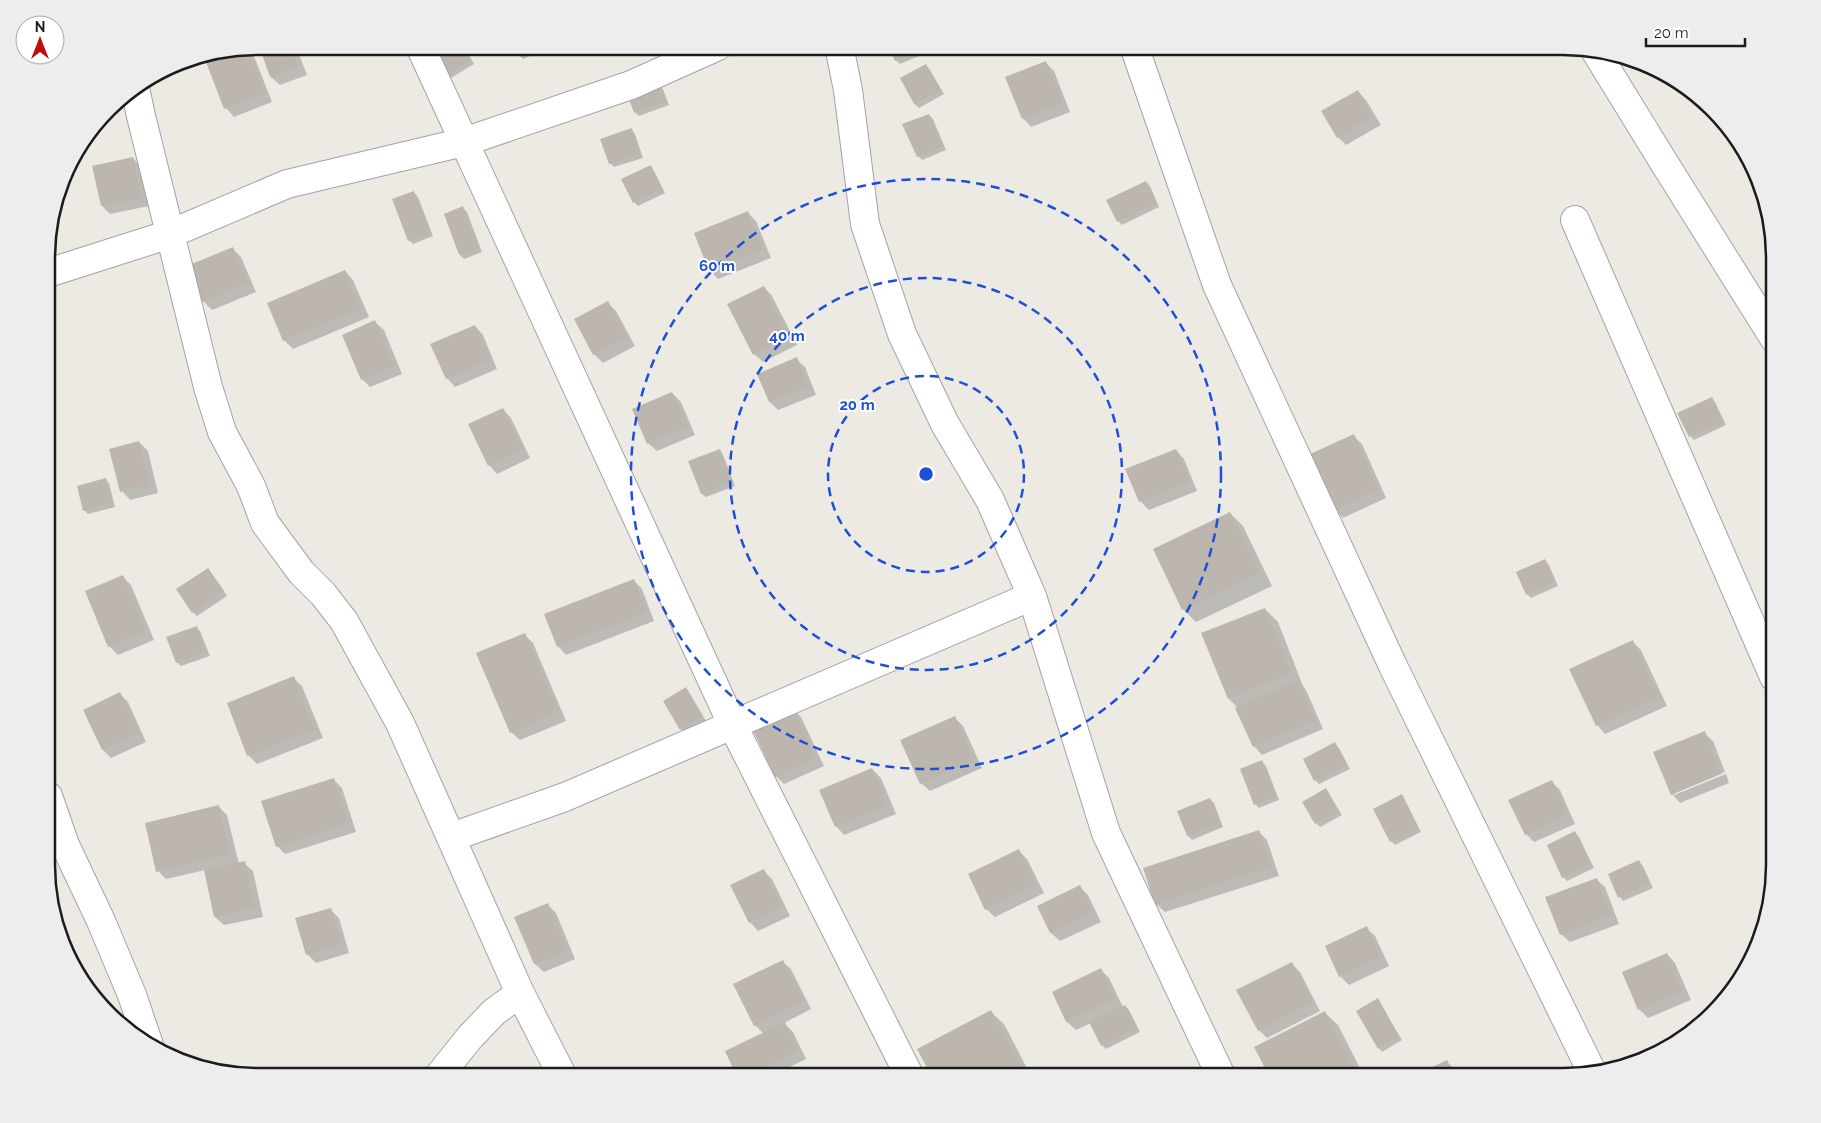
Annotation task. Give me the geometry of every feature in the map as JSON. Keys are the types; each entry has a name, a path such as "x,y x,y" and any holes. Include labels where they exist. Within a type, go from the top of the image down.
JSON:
{"street":[{"path":"424,55 732,724 906,1068"},
{"path":"55,271 170,234 287,184 464,142 631,85 698,55"},
{"path":"841,55 848,90 865,224 902,334 945,424 990,500 1032,596 1106,833 1216,1068"},
{"path":"1137,55 1217,285 1393,666 1589,1066"},
{"path":"1600,59 1766,325"},
{"path":"137,95 140,116 208,387 222,432 251,486 265,523 301,572 323,594 344,621 400,723 520,993 558,1068"},
{"path":"1575,220 1766,659"},
{"path":"452,837 564,797 1032,596"},
{"path":"55,816 65,845 101,921 132,995 145,1034"},
{"path":"445,1068 470,1037 494,1012 520,993"}],"building":[{"path":"250,55 265,94 224,109 206,62"},
{"path":"262,55 294,55 299,67 270,77"},
{"path":"434,55 468,55 471,60 446,75"},
{"path":"892,55 908,55 895,61"},
{"path":"1046,61 1063,103 1022,119 1005,77"},
{"path":"926,64 941,90 914,104 900,78"},
{"path":"659,84 666,101 634,113 628,96"},
{"path":"1358,90 1373,116 1337,138 1321,111"},
{"path":"929,114 943,146 917,157 902,124"},
{"path":"632,128 640,154 609,164 600,139"},
{"path":"133,157 142,198 101,206 92,166"},
{"path":"651,165 662,189 633,203 621,179"},
{"path":"1146,181 1156,203 1117,222 1106,200"},
{"path":"414,191 430,233 408,241 392,199"},
{"path":"463,206 478,248 459,255 444,214"},
{"path":"748,211 763,249 709,271 694,233"},
{"path":"233,247 248,283 202,302 187,266"},
{"path":"345,270 361,309 283,341 267,303"},
{"path":"764,286 789,337 753,355 727,304"},
{"path":"608,301 627,337 593,355 574,319"},
{"path":"375,320 395,366 361,380 342,335"},
{"path":"475,325 490,360 446,379 430,344"},
{"path":"797,357 809,387 769,402 757,374"},
{"path":"672,392 688,426 647,444 632,409"},
{"path":"1712,397 1723,421 1689,437 1677,413"},
{"path":"503,408 523,450 488,466 468,424"},
{"path":"1354,434 1378,490 1333,510 1308,455"},
{"path":"139,441 150,485 120,492 109,449"},
{"path":"720,449 732,482 701,494 688,461"},
{"path":"1176,449 1190,482 1139,502 1125,469"},
{"path":"106,478 112,503 83,511 77,486"},
{"path":"1230,512 1260,573 1182,610 1153,549"},
{"path":"1545,559 1555,582 1526,595 1516,572"},
{"path":"208,568 224,591 192,613 176,589"},
{"path":"123,575 146,631 108,647 85,591"},
{"path":"634,579 647,612 557,647 544,614"},
{"path":"1265,608 1292,673 1228,699 1201,633"},
{"path":"197,626 206,652 176,663 166,637"},
{"path":"525,633 559,712 510,733 476,653"},
{"path":"1633,640 1659,697 1596,726 1569,669"},
{"path":"294,676 315,730 247,756 227,703"},
{"path":"1298,680 1315,720 1253,747 1235,708"},
{"path":"686,687 703,716 680,730 663,701"},
{"path":"120,692 139,733 102,750 83,710"},
{"path":"793,707 816,758 775,777 751,726"},
{"path":"955,716 974,760 920,784 900,740"},
{"path":"1705,731 1721,774 1671,795 1653,752"},
{"path":"1335,742 1347,765 1314,781 1303,759"},
{"path":"1262,760 1276,796 1254,805 1240,769"},
{"path":"872,768 888,805 835,827 819,790"},
{"path":"334,778 349,823 276,847 261,801"},
{"path":"1552,780 1568,815 1525,835 1508,800"},
{"path":"1326,788 1339,811 1315,824 1302,802"},
{"path":"1402,794 1418,828 1390,842 1373,809"},
{"path":"1210,798 1220,823 1187,836 1177,811"},
{"path":"219,805 230,854 156,872 145,823"},
{"path":"1259,830 1271,867 1155,905 1143,868"},
{"path":"1575,831 1591,864 1562,878 1547,845"},
{"path":"1019,849 1036,884 985,910 968,874"},
{"path":"1639,860 1650,883 1618,898 1608,874"},
{"path":"245,861 255,908 214,917 204,870"},
{"path":"764,869 782,907 749,923 730,885"},
{"path":"1597,878 1611,915 1560,935 1545,897"},
{"path":"1080,885 1093,913 1050,933 1037,906"},
{"path":"548,903 568,951 534,964 514,917"},
{"path":"331,908 342,945 306,955 295,918"},
{"path":"1367,926 1381,957 1339,977 1325,946"},
{"path":"1667,953 1683,991 1638,1010 1622,972"},
{"path":"783,960 804,1001 754,1026 733,984"},
{"path":"1292,962 1313,1002 1258,1031 1236,990"},
{"path":"1101,968 1116,999 1066,1022 1052,992"},
{"path":"1378,998 1399,1036 1378,1049 1356,1011"},
{"path":"1125,1005 1137,1028 1101,1046 1089,1022"},
{"path":"991,1010 1022,1068 927,1068 917,1049"},
{"path":"1325,1011 1354,1068 1265,1068 1254,1047"},
{"path":"785,1022 798,1051 762,1068 733,1068 725,1051"},
{"path":"1447,1060 1451,1068 1430,1068"}]}
